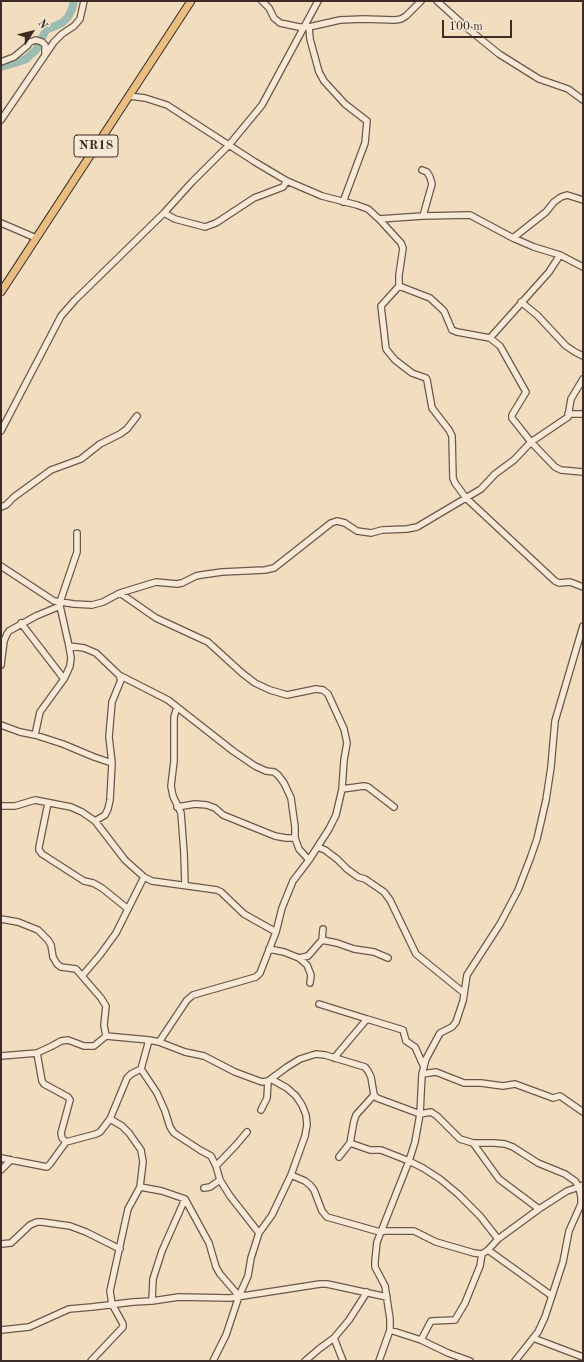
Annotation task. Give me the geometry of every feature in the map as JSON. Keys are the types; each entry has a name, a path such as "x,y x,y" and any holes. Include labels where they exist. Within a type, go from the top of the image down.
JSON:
{"main road":[{"name":"NR18","path":"1,292 191,1"}],"street":[{"path":"1,120 54,42 62,34 74,26 80,19 84,1"},
{"path":"262,1 269,8 274,18 280,23 299,27 307,27 340,20 401,19 421,1"},
{"path":"1,431 61,316 75,300 164,213 229,145 262,106 307,27 318,1"},
{"path":"437,1 499,54 539,79 568,89 583,100"},
{"path":"307,27 319,72 324,82 345,104 367,121 365,143 343,202"},
{"path":"1,62 14,57 30,42 36,40 42,42 45,46 45,55"},
{"path":"129,96 145,98 167,105 287,181 322,196 368,209 401,243 403,248 399,274 399,286 381,306 386,349 395,360 412,373 426,378 432,408 452,436 453,478 455,483 466,498 555,581 559,583 570,582 583,587"},
{"path":"422,170 427,172 432,184 423,216"},
{"path":"164,213 175,219 205,226 216,223 254,198 283,187 287,181"},
{"path":"513,238 546,212 554,202 561,197 567,195 583,200"},
{"path":"378,219 423,216 470,216 513,238 534,247 560,255 583,266"},
{"path":"1,223 36,238"},
{"path":"490,338 549,272 560,255"},
{"path":"399,286 430,298 444,311 452,330 490,338 500,346 526,392 512,415 512,418 531,442 555,467 560,470 583,472"},
{"path":"522,302 537,315 566,346 583,356"},
{"path":"1,665 4,633 60,604 92,605 103,602 120,593 156,582 177,584 201,575 274,568 331,523 337,521 345,523 357,531 371,533 382,530 417,527 481,488 495,474 514,460 531,442 568,417 571,399 583,379"},
{"path":"568,414 583,414"},
{"path":"1,507 6,505 14,497 51,470 81,459 100,444 120,434 127,429 137,416"},
{"path":"35,735 40,712 64,679 70,666 71,658 60,604 77,552 77,533"},
{"path":"1,566 60,604"},
{"path":"120,593 156,618 208,642 255,683 286,695 316,689 323,690 328,694 340,719 347,743 342,789 336,815 318,847 293,881 282,908 270,949 260,973 256,977 193,995 187,1000 159,1042"},
{"path":"21,623 64,679"},
{"path":"379,1361 390,1330 385,1286 375,1267 377,1242 415,1142 420,1114 422,1074 426,1059 440,1033 452,1027 456,1022 463,1001 466,975 500,924 514,897 530,859 537,839 546,800 551,767 555,721 583,626"},
{"path":"69,646 84,648 96,653 121,680 112,702 110,737 112,763 110,800 105,815 95,821"},
{"path":"118,675 168,700 233,751 256,766 266,771 274,772 278,775 284,783 291,798 296,838 299,848 309,860"},
{"path":"177,707 174,718 174,761 171,786 177,807 181,813 185,885"},
{"path":"1,725 20,732 35,735 112,763"},
{"path":"342,789 364,786 368,787 394,806"},
{"path":"1,806 16,806 35,800 71,807 82,812 95,821 125,860 144,877 152,881 217,890 244,914 276,932"},
{"path":"48,803 39,847 42,854 84,881 93,883 102,888 128,909"},
{"path":"177,807 195,804 207,805 215,808 223,816 275,836 296,838"},
{"path":"318,847 325,850 337,859 347,869 384,892 390,900 416,954 464,993"},
{"path":"82,976 116,933 144,877"},
{"path":"1,918 18,922 38,930 48,940 53,957 57,964 61,967 76,969 106,1006 104,1025 106,1036"},
{"path":"299,958 308,956 322,940 323,929"},
{"path":"322,940 354,949 374,952 388,958"},
{"path":"270,949 284,952 299,958 307,965 311,975 310,983"},
{"path":"319,1004 402,1030 406,1041 414,1047 424,1067"},
{"path":"334,1058 367,1019"},
{"path":"1,1056 36,1053 61,1041 68,1040 84,1046 94,1046 106,1036 149,1040 159,1042 185,1052 204,1056 235,1072 262,1082 269,1080 300,1059 316,1054 325,1055 365,1067 371,1077 374,1095 377,1098 420,1114 431,1112 460,1139 473,1143 505,1144 513,1147 538,1163 565,1174 581,1186"},
{"path":"149,1040 141,1069 156,1093 165,1111 170,1127 174,1133 211,1156 220,1180 258,1233"},
{"path":"36,1053 44,1084 68,1097 70,1100 61,1133 62,1138 66,1142"},
{"path":"1,1158 47,1167 66,1142 100,1132 110,1119 126,1078 141,1069"},
{"path":"422,1074 436,1072 464,1083 481,1083 502,1086 515,1084 553,1098 560,1096 583,1112"},
{"path":"261,1110 266,1098 269,1080"},
{"path":"213,1361 226,1335 239,1296 248,1276 258,1233 272,1215 291,1175 305,1136 307,1125 306,1115 302,1105 296,1096 287,1088 269,1080"},
{"path":"339,1157 350,1143 356,1115 374,1095"},
{"path":"92,1361 123,1327 123,1324 112,1304 110,1291 128,1209 140,1187 143,1162 141,1150 129,1133 122,1126 110,1119"},
{"path":"216,1166 247,1132"},
{"path":"350,1143 370,1150 380,1150 409,1161 440,1179 458,1194 480,1216 498,1239"},
{"path":"473,1143 499,1179 539,1209"},
{"path":"1,1170 11,1160"},
{"path":"291,1175 302,1178 310,1185 314,1190 322,1211 327,1217 380,1232 414,1231 436,1242 482,1254 498,1239 539,1209 567,1191 581,1186"},
{"path":"204,1188 220,1180"},
{"path":"515,1361 538,1332 545,1316 563,1262 569,1231 581,1204 581,1186"},
{"path":"140,1187 162,1191 185,1199 209,1243 216,1267 220,1274 239,1296"},
{"path":"152,1301 153,1279 162,1251 185,1199"},
{"path":"1,1244 11,1243 30,1225 37,1222 42,1222 70,1226 86,1232 120,1249"},
{"path":"488,1250 552,1296"},
{"path":"421,1340 431,1321 455,1320 466,1303 480,1266 482,1254"},
{"path":"1,1330 29,1327 69,1308 152,1301 179,1297 230,1298 320,1284 327,1284 387,1297"},
{"path":"305,1361 319,1348 334,1338 349,1320 366,1292"},
{"path":"390,1330 421,1340 448,1353 470,1361"},
{"path":"334,1338 343,1361"},
{"path":"533,1338 582,1357"}],"waterway":[{"path":"1,67 26,59 36,50 46,30 62,23 68,17 74,1"}]}
